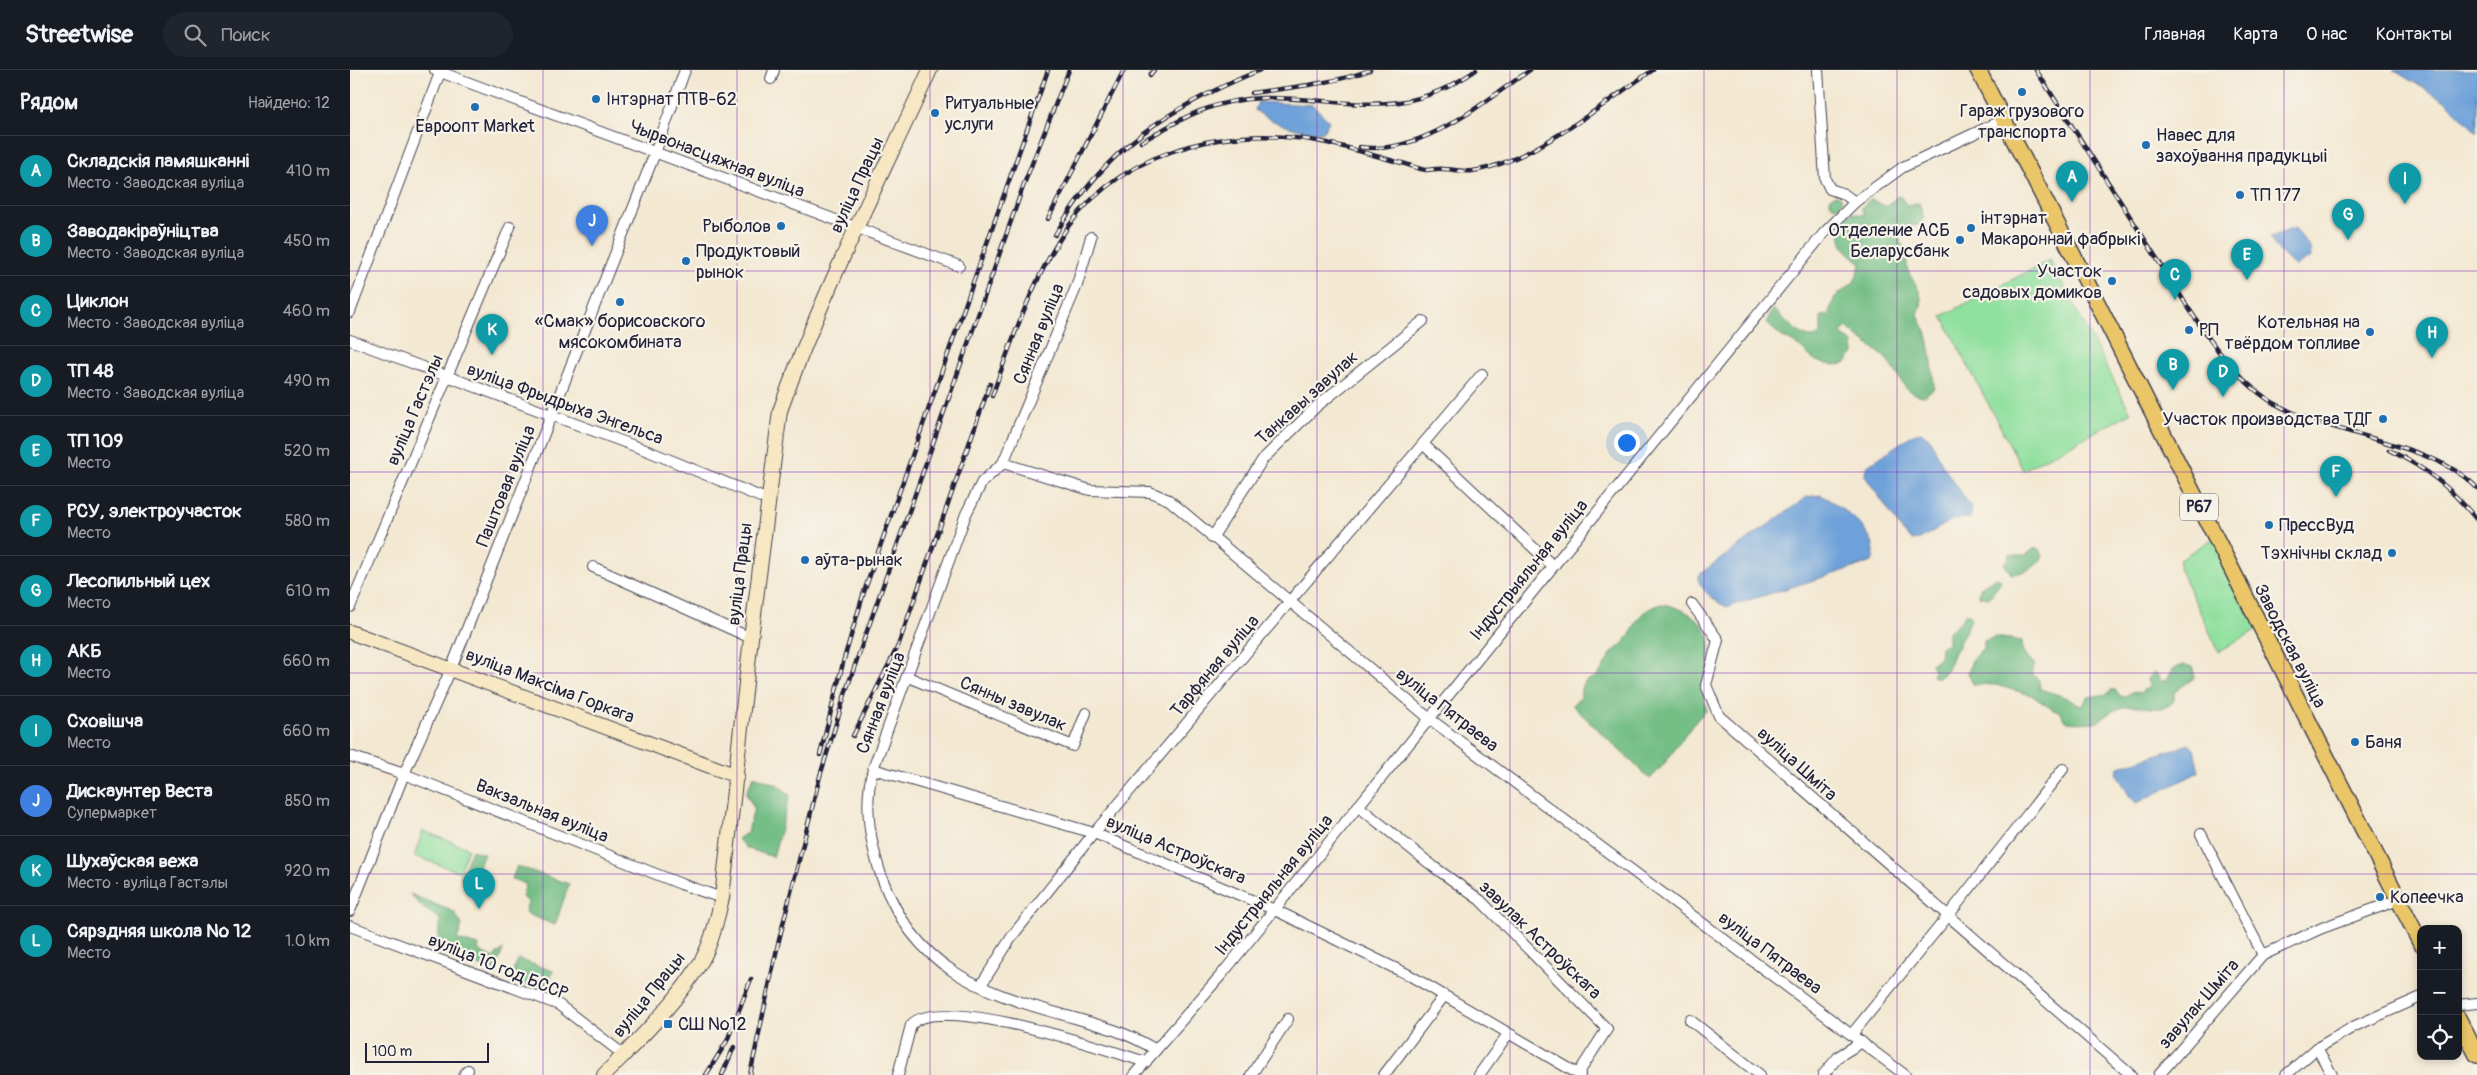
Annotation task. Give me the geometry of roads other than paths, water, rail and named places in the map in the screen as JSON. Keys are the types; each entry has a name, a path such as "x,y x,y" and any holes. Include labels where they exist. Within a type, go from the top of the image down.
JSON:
{"main road":[{"name":"вуліца Працы","path":"604,1075 682,989 702,960 713,935 722,898 751,638 780,411 857,229 930,70"},
{"name":"Заводская вуліца","path":"1978,70 2417,936"},
{"name":"вуліца Максіма Горкага","path":"350,632 737,776"},
{"path":"2462,1026 2477,1055"}],"street":[{"name":"Паштовая вуліца","path":"350,911 404,774 451,669 655,153 685,70"},
{"path":"1818,70 1825,180 1830,189 1844,194 1855,202"},
{"name":"Чырвонасцяжная вуліца","path":"439,71 960,266"},
{"path":"350,312 439,71"},
{"name":"Індустрыяльная вуліца","path":"1134,1075 1275,910 1824,233 1855,202 1903,167 2003,120"},
{"name":"вуліца Гастэлы","path":"350,606 510,227"},
{"name":"Сянная вуліца","path":"1090,237 1077,285 1003,463 982,482 966,514 873,769 869,784 868,806 871,838 878,864 895,906 926,951 954,973 1015,1002 1134,1036 1156,1050"},
{"name":"Танкавы завулак","path":"1212,538 1262,459 1316,406 1423,320"},
{"name":"вуліца Фрыдрыха Энгельса","path":"350,340 648,451 768,500"},
{"name":"Тарфяная вуліца","path":"981,985 1014,935 1094,833 1482,374"},
{"path":"1423,444 1553,566"},
{"name":"вуліца Пятраева","path":"1003,463 1090,490 1150,492 1168,500 1430,719 1905,1075"},
{"path":"593,567 751,638"},
{"name":"вуліца Шміта","path":"1692,604 1718,640 1706,684 1719,716 2131,1075"},
{"name":"Сянны завулак","path":"908,677 1072,746 1086,713"},
{"name":"Вакзальная вуліца","path":"350,756 404,774 681,884 722,898"},
{"name":"вуліца Астроўскага","path":"873,769 1094,833 1275,910 1373,956 1579,1075"},
{"path":"1852,1034 1948,916 2063,769"},
{"name":"завулак Астроўскага","path":"1358,806 1434,867 1480,900 1607,1028 1579,1075"},
{"name":"завулак Шміта","path":"2202,834 2263,954"},
{"name":"завулак Шміта","path":"2159,1075 2263,954 2322,928 2398,900"},
{"name":"вуліца 10 год БССР","path":"350,926 559,1005 624,1055"},
{"path":"1384,1075 1444,996"},
{"path":"2286,1075 2317,1048 2355,1026 2417,999"},
{"path":"2462,1005 2477,1003"},
{"path":"898,1075 914,1021 950,1015 964,1015 1026,1027 1146,1062"},
{"path":"1251,1075 1288,1019"},
{"path":"1690,1020 1760,1075"},
{"path":"1479,1075 1508,1034"},
{"path":"1823,1075 1839,1056 1862,1042"},
{"path":"2317,1048 2332,1075"}],"water":[{"path":"2393,70 2477,70 2477,133 2447,102"},
{"path":"1258,102 1313,105 1329,121 1323,132 1296,129 1262,115 1255,110"},
{"path":"2295,228 2310,248 2311,257 2295,267 2276,248 2270,237"},
{"path":"1921,432 1930,439 1943,466 1971,507 1970,518 1952,520 1920,539 1912,540 1904,533 1865,476 1866,467 1913,434"},
{"path":"1821,495 1849,514 1866,532 1872,542 1874,552 1872,562 1727,607 1704,590 1698,577 1701,573 1807,497"},
{"path":"2189,744 2194,748 2199,772 2137,803 2130,797 2117,774 2119,767"}],"railway":[{"path":"820,755 844,659 864,592 1048,70"},
{"path":"750,1075 778,944 820,776 847,688 1024,184 1069,70"},
{"path":"1048,219 1124,70"},
{"path":"1150,75 1154,70"},
{"path":"1055,235 1075,204 1096,177 1142,133 1197,99 1260,70"},
{"path":"1252,93 1327,82 1370,70"},
{"path":"1141,142 1199,111 1229,102 1264,98 1373,104 1397,102 1422,97 1448,87 1476,70"},
{"path":"1360,147 1383,148 1406,143 1428,135 1471,111 1530,70"},
{"path":"992,396 1029,298 1058,242 1080,211 1107,186 1138,166 1171,152 1206,142 1243,137 1280,137 1328,143 1428,170 1472,171 1495,166 1518,157 1542,144 1589,115 1653,70"},
{"path":"2036,70 2198,323 2239,375 2272,402 2295,414 2435,460 2458,472 2477,488"},
{"path":"853,736 898,646 990,384"},
{"path":"2389,450 2438,480 2477,520"},
{"path":"706,1075 727,1041 751,979"},
{"path":"722,1075 734,1047"}],"place":[{"name":"Гараж грузового транспорта","path":"2022,92"},
{"name":"Інтэрнат ПТВ-62","path":"596,99"},
{"name":"Евроопт Market","path":"475,107"},
{"name":"Ритуальные услуги","path":"935,113"},
{"name":"Навес для захоўвання прадукцыі","path":"2146,145"},
{"name":"ТП 177","path":"2240,195"},
{"name":"Складскія памяшканні","path":"2072,202"},
{"name":"Сховішча","path":"2405,204"},
{"name":"Рыболов","path":"781,226"},
{"name":"інтэрнат Макароннай фабрыкі","path":"1971,228"},
{"name":"Отделение АСБ Беларусбанк","path":"1960,240"},
{"name":"Лесопильный цех","path":"2348,240"},
{"name":"Дискаунтер Веста","path":"592,246"},
{"name":"Продуктовый рынок","path":"686,261"},
{"name":"ТП 109","path":"2247,280"},
{"name":"Участок садовых домиков","path":"2112,281"},
{"name":"Циклон","path":"2175,300"},
{"name":"«Смак» борисовского мясокомбината","path":"620,302"},
{"name":"РП","path":"2189,330"},
{"name":"Котельная на твёрдом топливе","path":"2370,332"},
{"name":"Шухаўская вежа","path":"492,355"},
{"name":"АКБ","path":"2432,358"},
{"name":"Заводакіраўніцтва","path":"2173,390"},
{"name":"ТП 48","path":"2223,397"},
{"name":"Участок производства ТДГ","path":"2383,419"},
{"name":"РСУ, электроучасток","path":"2336,497"},
{"name":"ПрессВуд","path":"2269,525"},
{"name":"Тэхнічны склад","path":"2392,553"},
{"name":"аўта-рынак","path":"805,560"},
{"name":"Баня","path":"2355,742"},
{"name":"Копеечка","path":"2380,897"},
{"name":"Сярэдняя школа № 12","path":"479,909"},
{"name":"СШ №12","path":"668,1024"}]}
